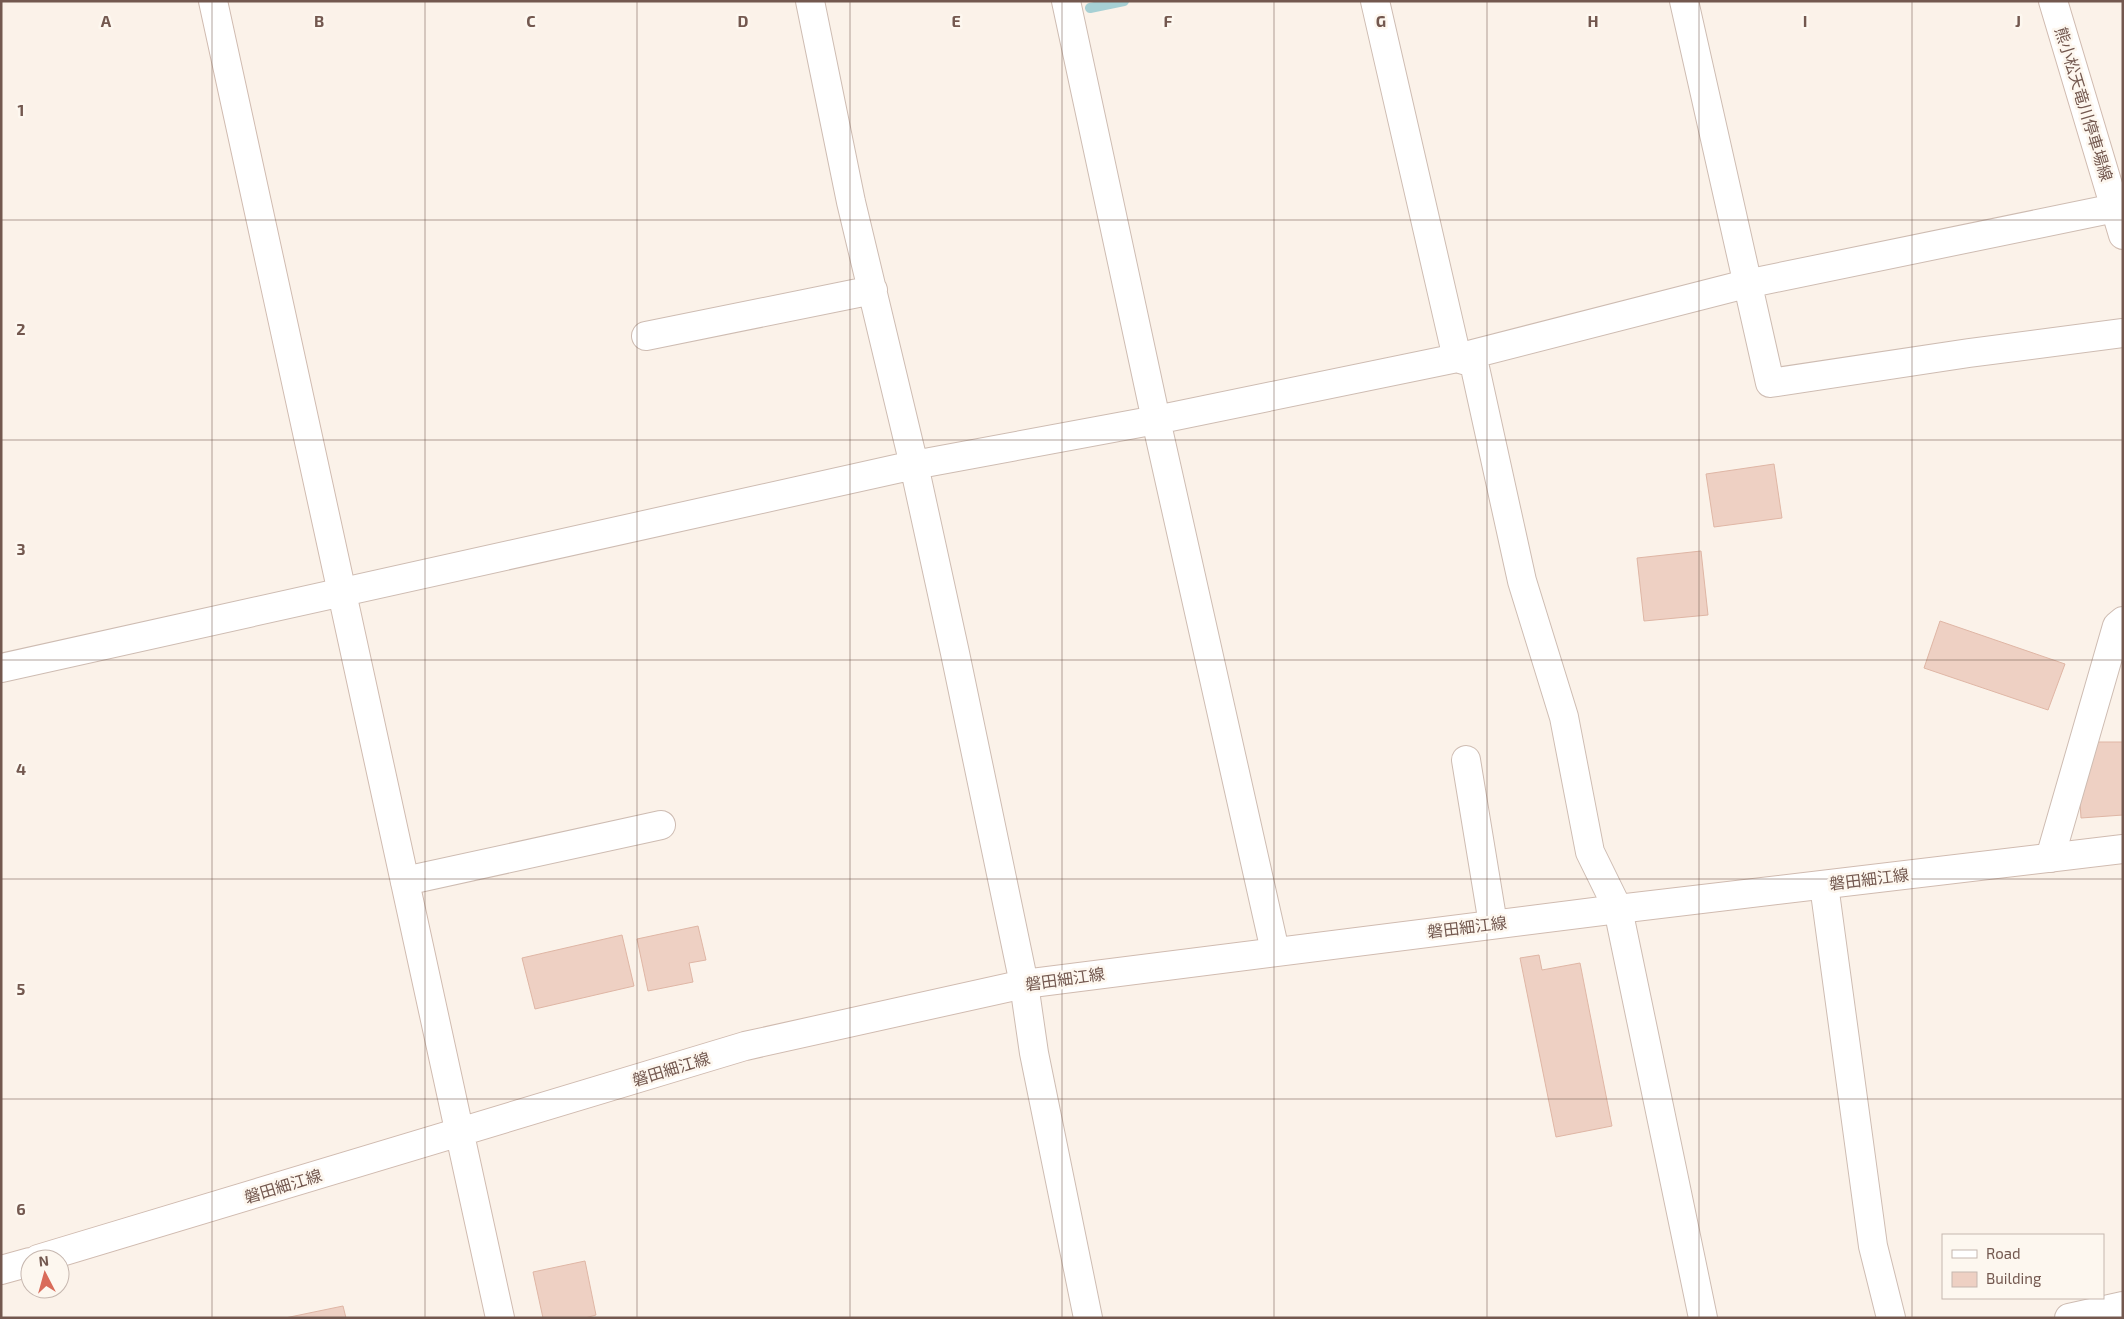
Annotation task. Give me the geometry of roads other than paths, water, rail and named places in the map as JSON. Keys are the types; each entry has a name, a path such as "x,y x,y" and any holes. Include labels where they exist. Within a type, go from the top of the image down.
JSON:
{"street":[{"path":"213,1 500,1318"},
{"path":"810,1 852,202 914,465 1024,984 1034,1053 1088,1318"},
{"path":"1066,1 1156,420 1275,951"},
{"path":"1375,1 1457,358"},
{"path":"1684,1 1746,284 1770,383 1969,353 2123,333"},
{"name":"熊小松天竜川停車場線","path":"2053,1 2123,235"},
{"path":"1,668 914,465 1156,420 1457,358 1746,284 2114,208"},
{"path":"646,336 872,290"},
{"path":"1457,358 1474,363 1522,581 1564,717 1590,852 1618,909 1702,1318"},
{"path":"2050,858 2117,626 2123,621"},
{"path":"1466,760 1492,924"},
{"path":"405,881 661,825"},
{"name":"磐田細江線","path":"70,1249 745,1046 1024,984 1492,924 2123,849"},
{"path":"1824,885 1873,1246 1891,1318"},
{"path":"1,1270 20,1265"},
{"path":"2069,1318 2123,1306"}],"waterway":[{"path":"1090,8 1124,1"}]}
